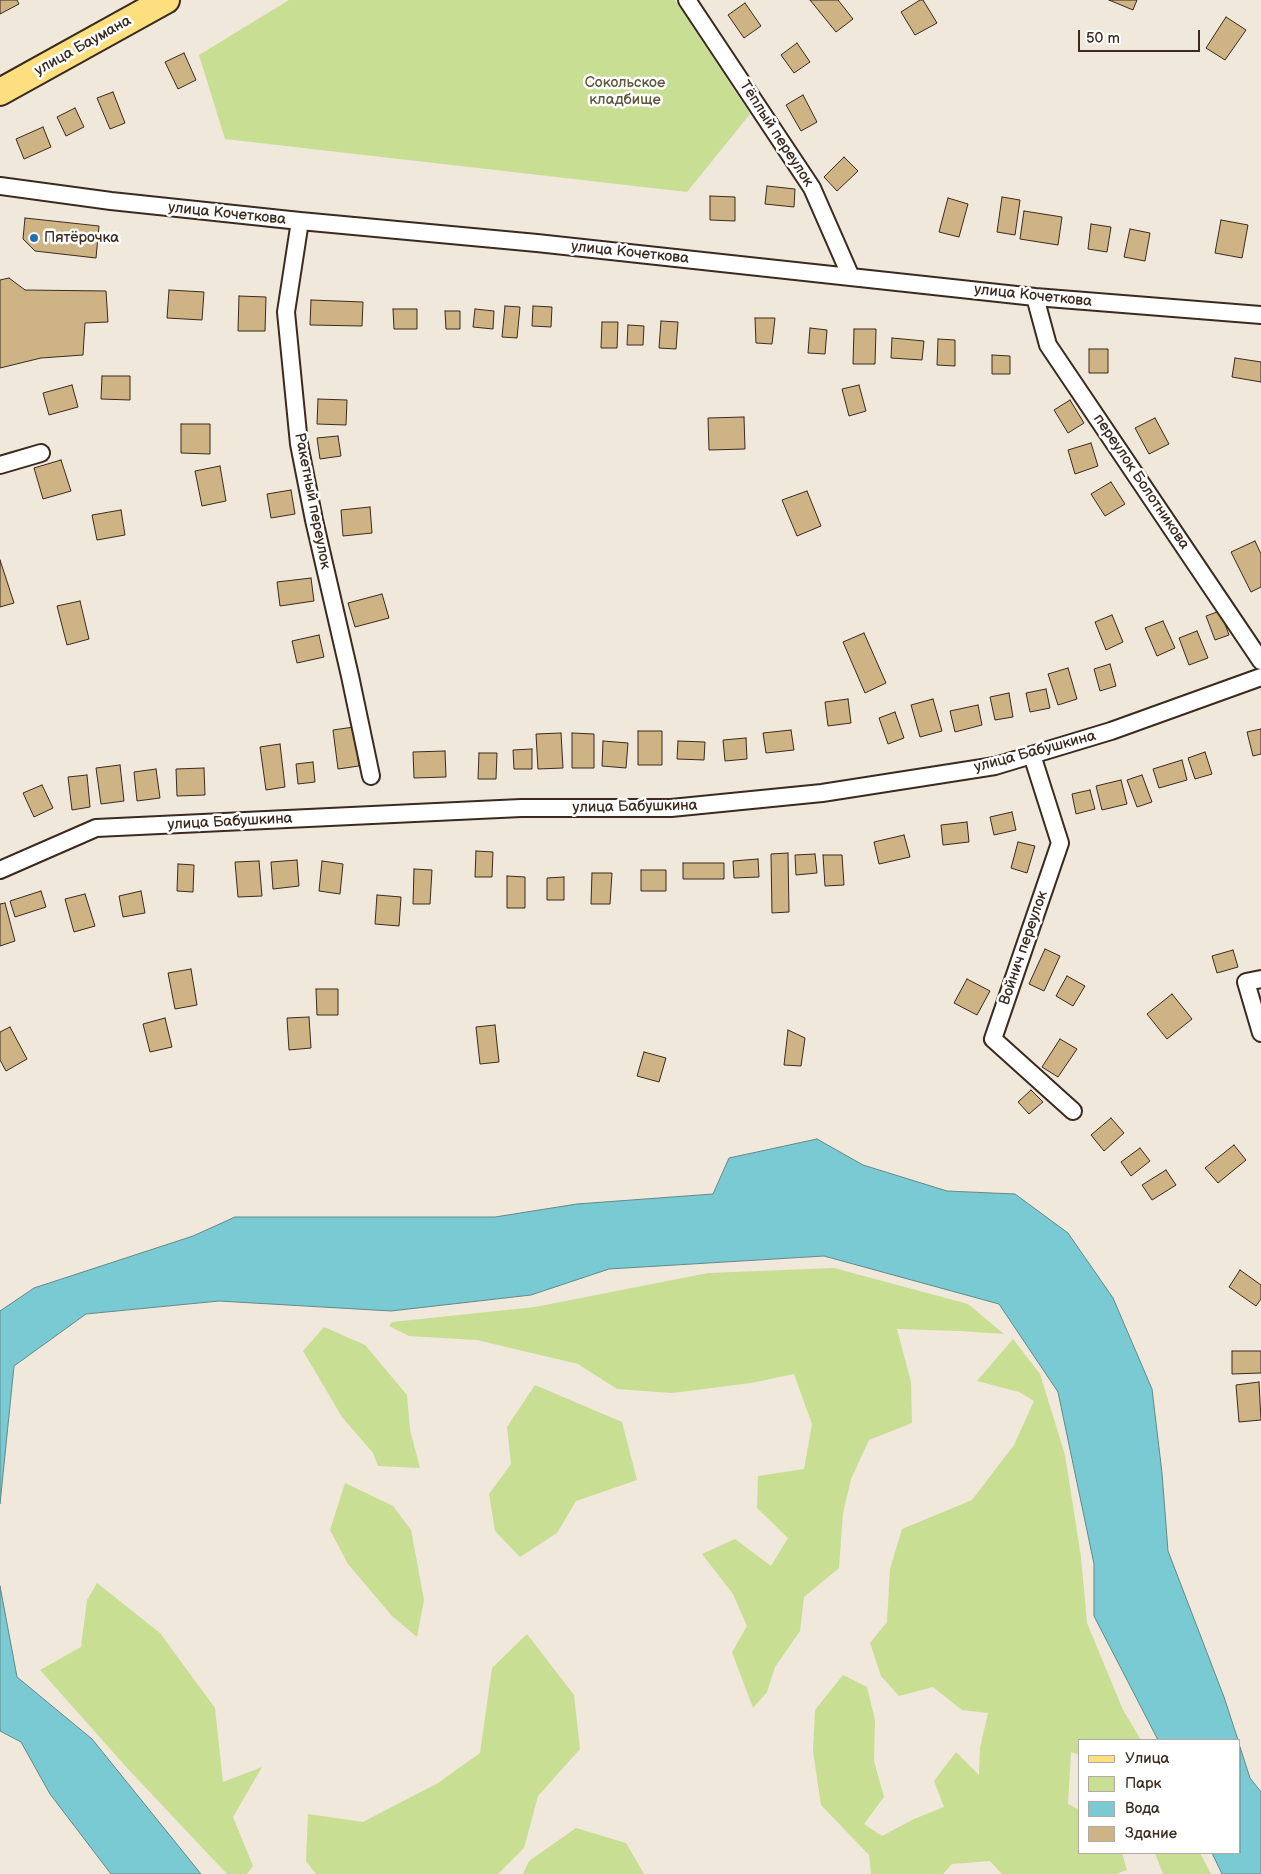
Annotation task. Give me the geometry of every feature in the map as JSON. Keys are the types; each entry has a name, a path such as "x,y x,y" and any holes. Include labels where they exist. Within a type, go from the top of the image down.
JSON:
{"main road":[{"name":"улица Баумана","path":"0,92 166,0"}],"street":[{"name":"Тёплый переулок","path":"687,0 812,188 851,276"},
{"name":"улица Кочеткова","path":"0,186 112,201 300,222 527,242 1035,297 1261,315"},
{"name":"Ракетный переулок","path":"300,222 286,312 299,444 371,776"},
{"name":"переулок Болотникова","path":"1035,297 1048,345 1261,661"},
{"path":"0,465 41,453"},
{"name":"улица Бабушкина","path":"0,870 96,828 511,808 671,808 822,793 995,766 1111,731 1261,677"},
{"name":"Войнич переулок","path":"1032,755 1060,843 993,1039 1073,1112"},
{"path":"1261,979 1246,982 1261,1033"}],"green space":[{"name":"Сокольское кладбище","path":"289,0 675,0 750,114 687,192 225,139 199,55"},
{"path":"834,1268 968,1304 1004,1334 897,1329 911,1382 912,1423 869,1440 851,1479 843,1513 839,1568 804,1597 800,1631 775,1667 767,1692 753,1708 732,1652 747,1626 733,1594 702,1554 735,1539 771,1566 788,1538 757,1508 758,1476 804,1469 812,1424 794,1374 751,1383 672,1393 617,1389 578,1364 477,1340 409,1336 389,1326 392,1322 535,1307 708,1273"},
{"path":"324,1327 365,1345 407,1395 410,1430 420,1468 378,1466 373,1453 342,1417 303,1351"},
{"path":"1013,1339 1040,1374 1065,1455 1081,1557 1087,1623 1123,1710 1140,1739 1078,1739 1078,1754 1071,1752 1068,1804 1078,1809 1078,1854 1122,1854 1127,1870 1116,1874 1002,1874 990,1861 952,1864 943,1874 871,1874 869,1855 821,1805 813,1751 815,1710 843,1675 867,1687 875,1720 874,1761 884,1797 864,1824 882,1836 914,1819 944,1807 934,1781 956,1752 979,1775 980,1748 988,1713 962,1710 933,1687 899,1696 881,1676 870,1643 887,1622 890,1569 902,1529 972,1500 1014,1445 1034,1401 1019,1392 977,1381"},
{"path":"535,1385 622,1422 637,1480 576,1501 557,1533 520,1557 495,1531 489,1494 511,1464 507,1427"},
{"path":"345,1483 393,1506 411,1530 424,1600 417,1637 392,1616 348,1564 330,1530"},
{"path":"97,1583 160,1633 215,1708 223,1782 262,1767 233,1817 253,1866 247,1874 227,1874 128,1769 40,1670 81,1647 87,1600"},
{"path":"527,1634 574,1695 580,1749 538,1796 524,1848 498,1874 316,1874 306,1861 308,1814 363,1822 438,1783 480,1753 492,1668"},
{"path":"576,1828 626,1843 644,1874 523,1874 529,1861"},
{"path":"1155,1854 1201,1854 1211,1874 1163,1874"}],"water":[{"path":"817,1139 863,1165 947,1191 1015,1194 1068,1233 1113,1298 1152,1389 1162,1473 1168,1551 1224,1697 1238,1739 1157,1739 1094,1616 1094,1564 1058,1392 999,1304 824,1256 609,1269 531,1295 391,1311 219,1301 86,1314 14,1366 0,1504 0,1311 34,1288 193,1236 235,1217 495,1217 577,1204 713,1194 729,1158"},
{"path":"0,1586 17,1677 92,1739 201,1874 111,1874 50,1794 21,1742 0,1731"},
{"path":"1241,1750 1250,1778 1261,1792 1261,1874 1222,1874 1212,1854 1241,1854"}],"building":[{"path":"0,0 17,0 19,4 0,14"},
{"path":"810,0 838,0 853,19 836,32"},
{"path":"923,0 937,23 915,35 901,12"},
{"path":"1109,0 1137,0 1133,10"},
{"path":"745,3 761,26 744,38 728,15"},
{"path":"1226,17 1246,30 1225,60 1206,48"},
{"path":"797,43 810,62 794,73 781,55"},
{"path":"184,53 196,80 178,89 165,62"},
{"path":"113,92 125,123 110,129 97,98"},
{"path":"803,95 817,122 801,131 786,105"},
{"path":"75,108 84,127 66,136 57,117"},
{"path":"43,127 51,147 24,159 16,139"},
{"path":"844,157 858,171 837,191 824,177"},
{"path":"767,186 795,189 794,207 765,204"},
{"path":"710,196 735,197 735,221 710,220"},
{"path":"1002,197 1020,200 1015,235 997,232"},
{"path":"948,198 968,204 959,237 939,232"},
{"path":"1024,211 1062,217 1058,245 1020,239"},
{"path":"25,218 99,226 96,258 35,251 23,239"},
{"path":"1221,220 1248,225 1242,258 1215,253"},
{"path":"1091,224 1111,227 1107,252 1088,249"},
{"path":"1130,229 1150,233 1145,261 1124,257"},
{"path":"9,278 25,290 106,291 108,322 85,323 83,355 41,358 0,368 0,280"},
{"path":"169,290 204,292 202,320 167,318"},
{"path":"239,296 266,297 265,331 238,331"},
{"path":"311,300 363,302 362,326 310,325"},
{"path":"505,306 520,307 517,338 502,337"},
{"path":"533,306 552,307 551,327 532,326"},
{"path":"393,309 417,309 417,329 394,329"},
{"path":"475,309 494,311 493,329 473,327"},
{"path":"445,311 460,311 460,329 446,329"},
{"path":"755,318 775,318 772,344 756,343"},
{"path":"661,321 678,322 676,349 659,348"},
{"path":"602,322 618,322 617,348 601,348"},
{"path":"628,325 644,326 643,345 627,345"},
{"path":"810,328 827,330 825,354 808,353"},
{"path":"854,329 876,329 875,364 853,364"},
{"path":"892,338 924,341 922,360 891,358"},
{"path":"938,339 955,340 955,366 937,365"},
{"path":"1089,349 1108,349 1108,373 1089,373"},
{"path":"992,355 1010,356 1010,374 992,374"},
{"path":"1235,358 1261,362 1261,382 1232,377"},
{"path":"102,376 130,376 130,400 101,399"},
{"path":"72,385 78,407 49,415 43,393"},
{"path":"859,385 866,411 849,416 842,389"},
{"path":"318,399 347,400 346,425 317,424"},
{"path":"1070,400 1084,423 1068,433 1054,410"},
{"path":"744,417 745,449 709,450 708,418"},
{"path":"1155,418 1169,444 1149,454 1135,428"},
{"path":"181,424 210,424 210,454 181,453"},
{"path":"338,436 341,456 320,459 317,438"},
{"path":"1091,443 1098,466 1075,474 1068,450"},
{"path":"61,460 71,491 43,499 34,468"},
{"path":"220,466 226,501 202,506 195,471"},
{"path":"1111,482 1125,504 1105,516 1091,494"},
{"path":"291,490 295,514 271,518 267,494"},
{"path":"807,491 821,526 797,536 782,500"},
{"path":"370,507 372,533 343,536 341,510"},
{"path":"121,510 125,535 97,540 92,515"},
{"path":"1255,541 1261,554 1261,587 1251,592 1231,552"},
{"path":"0,560 14,603 0,607"},
{"path":"311,578 314,601 280,606 277,582"},
{"path":"382,594 389,618 355,627 348,603"},
{"path":"80,601 89,639 67,645 57,606"},
{"path":"1220,611 1229,635 1215,640 1206,616"},
{"path":"1112,615 1123,642 1106,650 1095,622"},
{"path":"1163,621 1175,648 1157,656 1145,628"},
{"path":"1197,631 1208,658 1189,665 1179,638"},
{"path":"864,633 886,683 865,693 843,642"},
{"path":"319,635 324,657 297,663 292,641"},
{"path":"1110,664 1116,686 1100,691 1094,669"},
{"path":"1068,668 1077,699 1058,705 1048,674"},
{"path":"1046,689 1050,708 1030,712 1026,693"},
{"path":"1009,693 1013,717 995,720 990,697"},
{"path":"848,699 851,723 828,726 825,702"},
{"path":"933,699 942,731 920,737 911,705"},
{"path":"978,705 982,725 955,732 950,711"},
{"path":"895,712 904,738 888,744 879,718"},
{"path":"354,727 359,766 338,769 333,730"},
{"path":"1261,729 1261,754 1253,756 1247,732"},
{"path":"791,730 794,750 766,753 763,733"},
{"path":"638,731 662,731 662,765 638,765"},
{"path":"561,733 563,768 538,769 536,734"},
{"path":"572,733 594,734 594,768 572,768"},
{"path":"746,738 747,759 725,761 723,740"},
{"path":"603,741 628,743 626,768 602,766"},
{"path":"678,741 705,742 704,760 677,759"},
{"path":"280,744 285,787 266,790 260,747"},
{"path":"532,749 532,769 514,769 513,750"},
{"path":"445,751 446,777 414,778 413,752"},
{"path":"1205,752 1212,774 1195,779 1188,758"},
{"path":"479,753 497,753 496,779 478,779"},
{"path":"1182,760 1187,780 1159,788 1153,769"},
{"path":"313,762 315,782 298,784 296,764"},
{"path":"120,765 124,801 101,804 96,768"},
{"path":"204,768 205,795 177,796 176,769"},
{"path":"156,769 160,798 137,801 134,772"},
{"path":"87,775 90,807 72,810 68,777"},
{"path":"1142,775 1152,802 1137,807 1127,780"},
{"path":"1121,780 1127,804 1102,810 1096,786"},
{"path":"42,785 53,808 34,817 23,793"},
{"path":"1090,790 1095,809 1076,814 1072,794"},
{"path":"1012,812 1016,830 994,835 990,817"},
{"path":"967,822 969,842 943,845 941,825"},
{"path":"904,835 910,857 879,864 874,842"},
{"path":"1018,842 1035,846 1027,873 1011,868"},
{"path":"476,851 493,852 492,877 475,877"},
{"path":"788,853 789,912 772,913 771,854"},
{"path":"815,854 817,873 796,875 795,855"},
{"path":"823,855 842,855 844,885 825,886"},
{"path":"758,859 759,877 734,878 733,861"},
{"path":"297,860 299,886 273,889 271,862"},
{"path":"259,861 262,896 238,897 235,862"},
{"path":"322,861 343,864 340,894 319,891"},
{"path":"683,863 724,863 724,879 683,879"},
{"path":"178,864 194,865 193,892 177,891"},
{"path":"414,869 432,870 430,904 413,904"},
{"path":"641,870 666,870 666,891 641,891"},
{"path":"592,873 612,873 610,904 591,904"},
{"path":"507,876 525,877 525,908 507,908"},
{"path":"564,877 564,900 547,900 547,878"},
{"path":"41,891 46,907 15,917 10,901"},
{"path":"141,891 145,913 123,917 119,896"},
{"path":"85,894 95,926 74,932 65,899"},
{"path":"377,895 401,897 399,926 375,924"},
{"path":"5,903 15,941 0,946 0,904"},
{"path":"1045,949 1060,956 1044,991 1029,984"},
{"path":"1233,950 1238,967 1217,973 1212,956"},
{"path":"191,969 197,1005 175,1009 168,973"},
{"path":"1067,976 1085,986 1073,1006 1056,996"},
{"path":"967,979 990,991 977,1015 954,1003"},
{"path":"316,989 338,989 338,1015 317,1015"},
{"path":"1172,994 1192,1019 1167,1039 1147,1014"},
{"path":"309,1017 311,1048 289,1050 287,1018"},
{"path":"165,1018 172,1047 150,1052 143,1024"},
{"path":"495,1025 499,1062 480,1064 476,1027"},
{"path":"10,1027 27,1059 6,1071 0,1060 0,1032"},
{"path":"788,1030 805,1038 801,1066 784,1065"},
{"path":"1060,1039 1077,1049 1058,1077 1042,1067"},
{"path":"644,1052 666,1058 659,1082 637,1076"},
{"path":"1031,1090 1043,1102 1029,1114 1018,1102"},
{"path":"1111,1118 1124,1133 1104,1151 1091,1135"},
{"path":"1234,1145 1246,1160 1218,1183 1205,1168"},
{"path":"1140,1148 1150,1161 1131,1176 1121,1162"},
{"path":"1166,1170 1176,1185 1152,1200 1142,1185"},
{"path":"1240,1270 1261,1285 1261,1299 1256,1306 1229,1287"},
{"path":"1232,1351 1261,1351 1261,1373 1232,1374"},
{"path":"1259,1382 1261,1420 1239,1422 1236,1385"}],"place":[{"name":"Пятёрочка","path":"34,238"}]}
